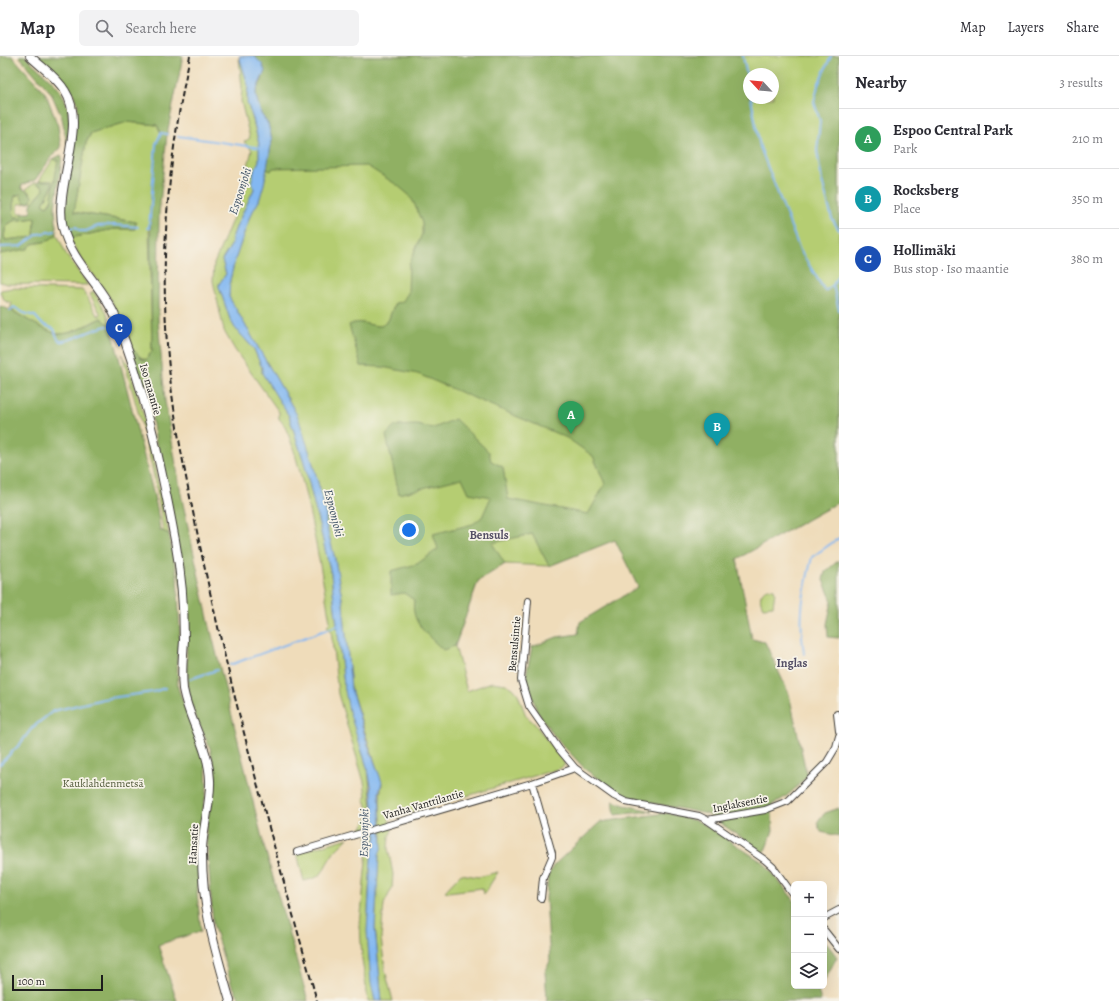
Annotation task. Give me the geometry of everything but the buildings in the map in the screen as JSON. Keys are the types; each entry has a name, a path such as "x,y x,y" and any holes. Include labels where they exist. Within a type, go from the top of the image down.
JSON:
{"main road":[{"name":"Iso maantie","path":"30,56 56,80 69,97 73,117 63,196 62,224 69,247 97,285 116,317 136,376 157,454 176,543 179,569 183,613 183,689"},
{"name":"Hansatie","path":"183,689 210,772 210,792 202,844 204,891 210,933 230,1001"}],"street":[{"name":"Bensulsintie","path":"528,601 521,680 525,694 536,719 575,768"},
{"path":"837,714 839,731"},
{"name":"Inglaksentie","path":"707,820 765,810 788,801 827,762 836,747 839,736"},
{"name":"Vanha Vanttilantie","path":"297,852 532,783 575,768"},
{"path":"575,768 614,796 626,802 699,816 707,820 765,860 773,867 791,892"},
{"path":"532,783 552,853 552,857 543,878 541,898"},
{"path":"826,917 839,910"},
{"path":"827,934 839,949"}],"green space":[{"path":"0,56 12,56 46,94 58,126 61,148 53,155 35,180 22,185 21,188 30,193 32,199 30,202 25,203 21,194 15,196 13,205 14,217 20,217 24,213 31,213 31,204 44,190 42,185 37,184 39,181 52,181 52,187 43,204 47,206 51,202 58,160 56,161 53,159 61,155 62,157 55,208 57,234 48,241 32,244 28,249 1,254","holes":["35,218 34,237 5,240 4,236 6,226 13,221"]},
{"path":"19,56 25,56 47,76 62,93 69,113 67,144 62,118 51,93"},
{"path":"34,56 183,56 167,134 159,214 158,319 165,401 182,499 209,623 263,842 308,1001 241,1001 231,983 213,924 206,829 216,775 210,748 194,713 190,699 187,673 186,614 147,384 144,385 136,369 128,344 142,359 146,360 152,351 150,208 156,144 161,133 157,125 127,122 91,133 86,143 74,212 136,222 135,229 114,229 70,238 66,229 65,213 78,105 70,87"},
{"path":"254,56 839,56 839,502 615,539 549,566 505,564 478,581 455,646 467,691 492,682 506,684 513,688 518,694 526,716 534,723 565,764 561,768 389,819 392,830 389,837 388,848 393,874 392,888 384,904 381,938 385,970 393,1001 382,1001 375,928 379,855 382,838 380,793 382,784 351,689 343,604 335,559 326,524 326,512 311,457 292,406 229,297 230,280 235,260 250,216 259,201 265,179 270,131 262,64"},
{"path":"254,56 743,56 745,68 743,68 743,104 752,104 760,147 800,250 825,290 833,285 839,273 839,502 737,559 752,639 765,642 789,694 807,776 787,796 771,805 773,831 764,853 707,814 627,798 586,770 555,737 537,711 526,676 532,647 557,637 578,634 580,622 638,587 615,540 549,566 532,534 492,543 505,564 478,581 455,646 443,650 426,634 417,622 413,608 414,600 404,593 391,595 391,571 417,564 438,549 433,534 473,524 482,517 491,497 469,493 462,478 399,494 386,435 395,426 416,425 434,428 455,419 489,452 491,461 503,467 508,499 588,514 605,484 593,456 567,438 418,374 382,367 361,366 349,325 353,323 361,323 381,326 388,321 395,303 402,302 408,293 409,264 422,234 422,223 409,195 397,185 367,166 273,168 271,171 266,169 272,140 268,124 261,114 256,96 256,91 262,80 264,67"},
{"path":"831,56 839,56 839,230 832,219 822,181 817,151 820,121 814,102 818,85"},
{"path":"239,58 248,85 247,97 259,144 259,161 254,171 252,182 254,189 237,225 232,238 232,244 222,260 226,274 219,284 219,287 230,319 235,328 254,349 262,368 262,373 289,416 304,462 331,574 344,685 357,736 368,770 374,826 360,830 368,815 368,807 364,798 366,796 364,782 338,694 331,630 327,626 330,622 317,548 302,481 286,430 279,419 279,412 235,350 224,331 213,281 214,264 239,203 252,150 244,142 250,138 241,101 242,87"},
{"path":"127,122 157,125 161,133 156,144 149,228 152,351 146,360 139,356 130,346 112,302 82,260 70,238 114,229 135,229 136,222 74,212 86,143 91,133"},
{"path":"53,159 58,159 53,197 47,206 43,204 52,187 52,181 39,181"},
{"path":"36,182 44,187 41,196 35,201 18,204 18,213 24,213 22,217 14,217 13,205 15,196 21,194 22,199 31,194 26,189"},
{"path":"35,218 34,237 5,240 4,236 6,226 13,221"},
{"path":"57,234 67,256 88,285 7,284 0,282 0,254 21,250 32,244 48,241"},
{"path":"12,288 82,290 97,315 100,316 100,313 90,294 93,291 106,311 111,326 101,318 65,334 49,331 10,309 12,303 5,301 0,292 1,290"},
{"name":"Kauklahdenmetsä","path":"0,306 48,331 55,333 61,334 71,332 101,318 111,326 157,508 160,530 169,534 177,576 180,632 177,658 178,688 206,763 207,789 201,820 199,880 197,893 201,931 158,945 177,1001 0,1001"},
{"path":"122,354 128,364 143,413 169,534 163,531 151,464"},
{"path":"839,560 839,638 828,637 827,624 832,601 823,580 825,572"},
{"path":"768,588 774,589 775,592 773,606 763,607 761,594"},
{"path":"613,801 624,805 652,811 615,815"},
{"path":"839,808 839,836 821,832 817,823 820,818 825,813"},
{"path":"667,813 700,822 764,863 791,896 791,989 819,989 818,991 821,1001 546,1001 545,972 550,961 546,898 548,876 553,866 600,822"},
{"path":"367,831 374,832 376,835 372,854 368,922 370,970 375,1001 368,1001 362,959 360,925 368,840"},
{"path":"348,838 334,852 322,873 316,877 304,881 297,853"},
{"path":"498,872 484,894 482,888 448,892 445,891 461,874 478,877"},
{"path":"827,944 837,957 827,975"}],"water":[{"path":"239,56 254,56 262,64 265,71 256,91 256,96 261,114 268,124 272,140 264,184 259,201 250,216 235,260 230,280 229,297 298,417 326,512 326,524 335,559 343,604 351,689 367,742 382,782 379,793 382,846 379,855 375,928 382,1001 375,1001 371,983 367,931 371,859 376,835 371,785 368,770 349,711 344,685 331,574 304,462 289,416 262,373 262,368 254,349 235,328 230,319 219,287 219,284 226,274 222,260 232,244 232,238 237,225 254,189 252,182 254,171 259,161 259,144 253,119 247,103 248,85"}],"waterway":[{"path":"743,56 745,68"},
{"path":"831,56 818,85 814,102 820,121 817,151 822,181 832,219 839,230"},
{"path":"752,104 760,147 800,250 825,291 833,285 839,273"},
{"path":"147,228 149,228 156,144 161,133 167,134"},
{"path":"178,136 262,148"},
{"path":"66,229 76,227 80,231 86,231 98,226 114,225 138,227"},
{"path":"0,247 21,246 38,234 55,231"},
{"path":"833,285 839,310"},
{"path":"10,311 14,307 24,313 35,316 42,324 54,329 60,341 69,340 108,326"},
{"path":"804,654 801,628 802,605 812,557 839,538"},
{"path":"230,665 339,625"},
{"path":"190,679 217,670"},
{"path":"0,764 20,744 32,728 53,711 103,699 153,692 165,688"}],"railway":[{"path":"190,56 183,89 173,156 166,224 165,292 170,381 183,464 212,603 255,774 317,1001"}],"place":[{"name":"Hollimäki","path":"119,347"},
{"name":"Espoo Central Park","path":"571,434"},
{"name":"Rocksberg","path":"717,446"}],"district":[{"name":"Bensuls","path":"489,535"},
{"name":"Inglas","path":"792,663"}],"water label":[{"name":"Espoonjoki","path":"240,191"},
{"name":"Espoonjoki","path":"334,513"},
{"name":"Espoonjoki","path":"364,833"}]}
